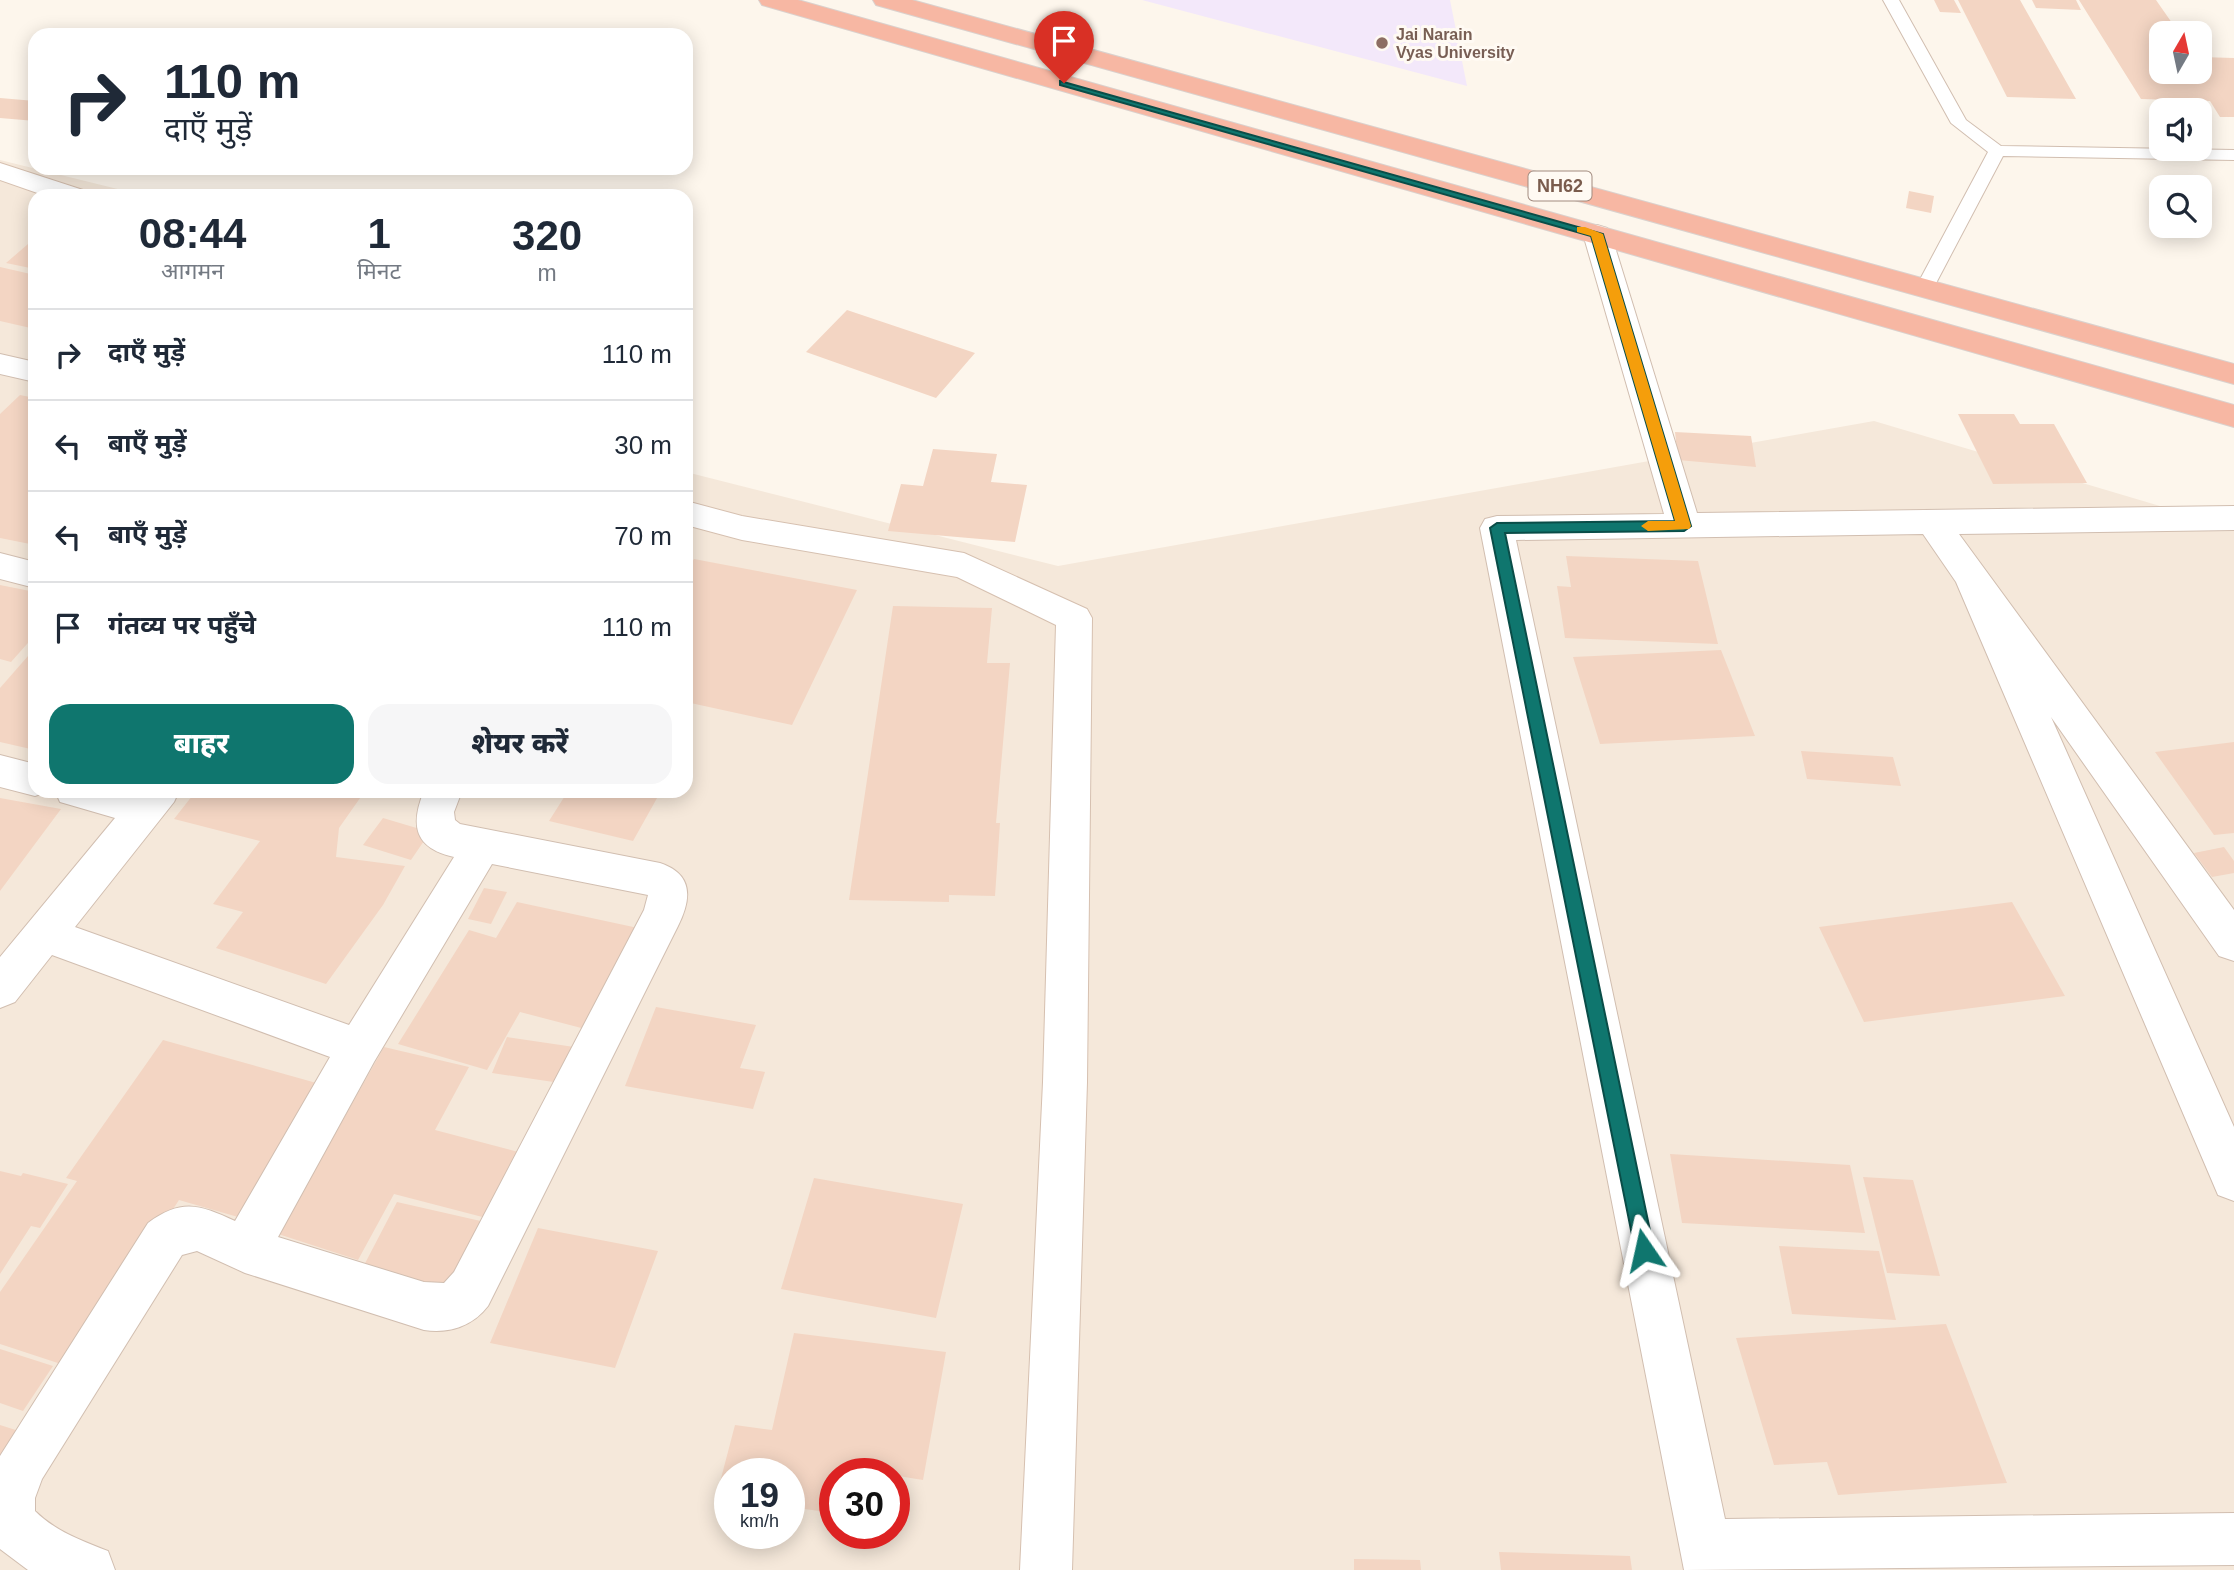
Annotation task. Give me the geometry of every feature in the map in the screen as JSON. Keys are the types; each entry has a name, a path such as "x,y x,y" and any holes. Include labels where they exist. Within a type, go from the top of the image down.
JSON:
{"highway":[{"name":"NH62","path":"771,0 2234,416"},
{"name":"NH62","path":"885,0 1925,286 2234,374"}],"street":[{"path":"0,171 53,189"},
{"path":"1597,234 1684,526"},
{"path":"693,515 742,528 964,566 1074,618 1065,1082 1046,1570"},
{"path":"2234,518 1497,528 1707,1557 2234,1539"},
{"path":"1932,522 2234,943"},
{"path":"0,566 28,573"},
{"path":"1972,578 2234,1179"},
{"path":"0,771 28,778"},
{"path":"129,798 152,801"},
{"path":"89,1570 34,1559 9,1517 9,1502 23,1461 165,1239 177,1230 199,1228 245,1250 424,1306 442,1309 456,1307 471,1289 664,913 669,893 660,880 449,839 435,827 435,812 440,798"},
{"path":"0,989 152,801"},
{"path":"245,1250 359,1048 481,847"},
{"path":"44,934 359,1048"}],"lane":[{"path":"1891,0 1959,123 1997,151 2234,155"},
{"path":"1925,286 1997,151"}],"shaded area":[{"name":"Jai Narain Vyas University","path":"1142,0 1450,0 1467,86"},
{"path":"0,160 28,167 28,175 61,175 118,189 28,189 28,798 693,798 693,474 1058,566 1874,421 2234,528 2234,1570 0,1570"}],"building":[{"path":"1934,0 1954,0 1961,13 1940,12"},
{"path":"1958,0 2020,0 2076,99 2007,97"},
{"path":"2032,0 2076,0 2081,10 2036,8"},
{"path":"2079,0 2156,0 2171,21 2149,21 2149,84 2212,84 2212,57 2234,58 2234,117 2220,117 2212,104 2212,98 2141,99"},
{"path":"0,98 28,100 28,120 0,118"},
{"path":"1909,191 1934,196 1931,213 1906,208"},
{"path":"28,244 28,268 6,263"},
{"path":"0,267 28,273 28,327 0,321"},
{"path":"847,310 975,353 936,398 806,352"},
{"path":"20,395 28,397 28,544 0,538 0,414"},
{"path":"1958,414 2014,414 2020,424 2054,424 2087,483 1993,484"},
{"path":"1675,432 1751,436 1756,467 1678,460"},
{"path":"933,449 997,454 991,482 1027,485 1015,542 888,531 901,484 923,486"},
{"path":"1566,556 1698,561 1718,644 1565,638 1557,586 1571,587"},
{"path":"693,561 857,590 792,725 693,704"},
{"path":"0,585 28,591 28,643 11,662 0,659"},
{"path":"893,606 992,608 987,663 1010,663 996,823 1000,823 995,896 949,895 949,902 849,900"},
{"path":"1721,650 1755,736 1600,744 1573,657"},
{"path":"28,656 28,748 0,742 0,688"},
{"path":"2234,742 2234,833 2214,835 2155,752"},
{"path":"1801,751 1893,757 1901,786 1807,779"},
{"path":"0,798 61,809 0,891"},
{"path":"190,798 360,798 339,828 336,857 405,866 383,905 326,984 216,948 243,912 213,904 260,841 174,819"},
{"path":"564,798 657,798 633,841 549,821"},
{"path":"383,818 430,832 411,860 363,845"},
{"path":"2224,847 2234,861 2234,873 2212,877 2194,853"},
{"path":"484,888 507,892 491,924 468,919"},
{"path":"517,902 638,928 589,1030 520,1012 487,1070 398,1044 469,930 496,938"},
{"path":"2012,902 2065,996 1864,1022 1819,927"},
{"path":"656,1007 756,1025 740,1068 765,1072 753,1109 625,1086"},
{"path":"507,1037 581,1048 567,1084 492,1073"},
{"path":"163,1040 320,1084 238,1217 179,1200 70,1367 0,1344 0,1292 77,1181 66,1178"},
{"path":"384,1047 469,1067 435,1130 526,1154 494,1220 394,1194 358,1260 269,1231 320,1136 332,1139"},
{"path":"1670,1154 1850,1165 1865,1233 1682,1223"},
{"path":"0,1171 21,1176 23,1173 68,1184 40,1228 31,1226 0,1274"},
{"path":"1863,1177 1913,1180 1940,1276 1887,1273"},
{"path":"814,1178 963,1204 936,1318 781,1289"},
{"path":"397,1202 485,1222 451,1293 361,1271"},
{"path":"538,1228 658,1251 615,1368 490,1343"},
{"path":"1779,1246 1879,1251 1896,1320 1792,1314"},
{"path":"1946,1324 2007,1483 1838,1495 1827,1462 1774,1465 1736,1338"},
{"path":"794,1333 946,1352 923,1480 910,1478 910,1458 819,1458 819,1511 805,1509 805,1458 726,1458 735,1425 772,1430"},
{"path":"0,1349 53,1366 23,1411 0,1403"},
{"path":"0,1425 22,1432 0,1466"},
{"path":"1499,1552 1630,1556 1632,1570 1501,1570"},
{"path":"1354,1559 1420,1560 1421,1570 1354,1570"}],"slow traffic":[{"path":"1581,229 1597,234 1684,526 1648,526"}],"place":[{"name":"Jai Narain Vyas University","path":"1382,43"}],"route":[{"path":"1064,83 1597,234 1684,526 1497,528 1644,1250"}]}
